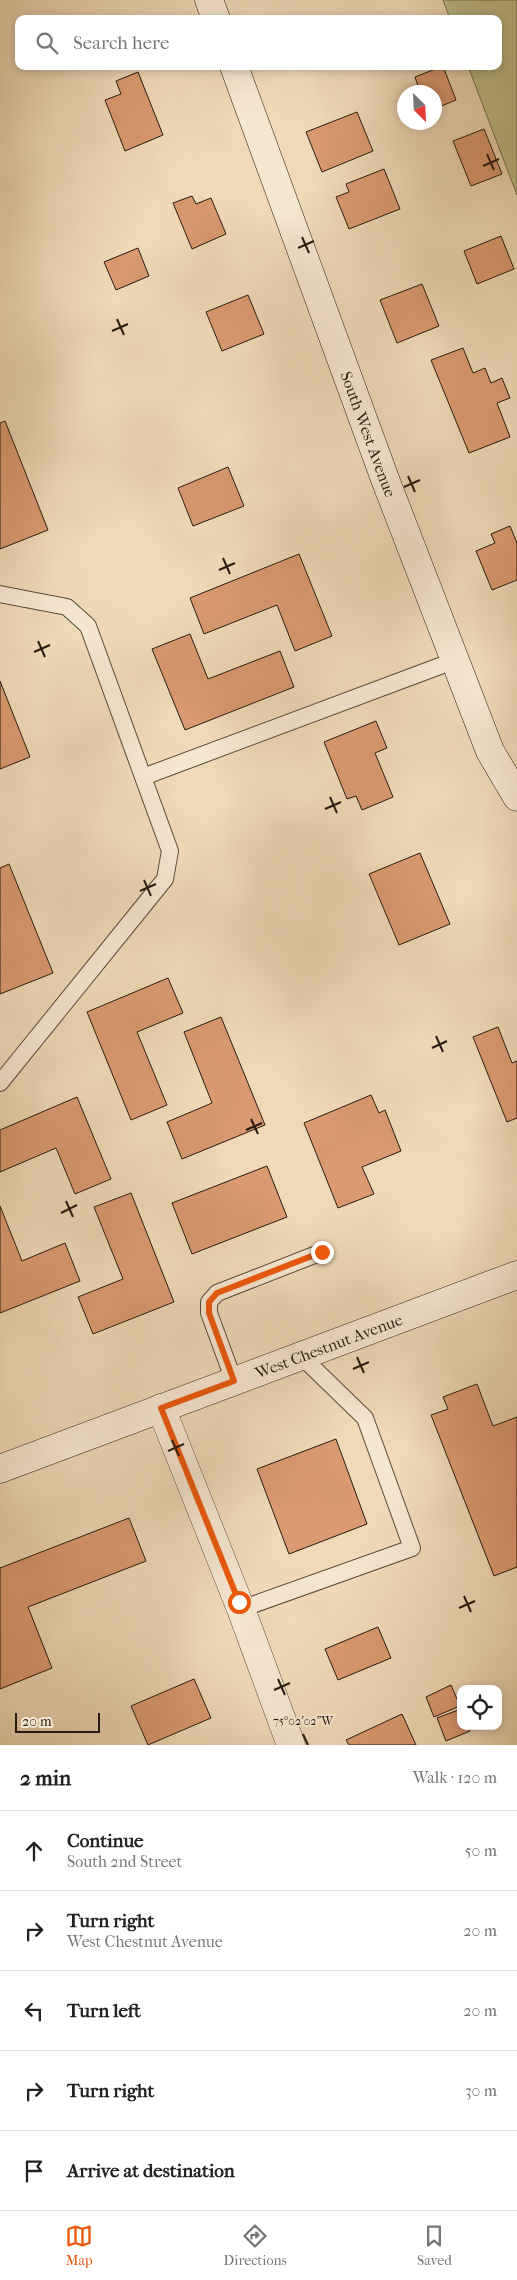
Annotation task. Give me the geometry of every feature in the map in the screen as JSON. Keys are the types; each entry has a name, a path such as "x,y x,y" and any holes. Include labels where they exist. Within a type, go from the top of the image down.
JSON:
{"street":[{"path":"209,0 215,15"},
{"name":"South West Avenue","path":"235,70 385,479 490,751 517,797"},
{"name":"West Chestnut Avenue","path":"1,1465 161,1408 517,1275"},
{"path":"161,1408 241,1609 291,1745"}],"lane":[{"path":"0,594 68,607 88,626 170,851 165,879 0,1083"},
{"path":"143,777 456,660"},
{"path":"234,1381 209,1313 209,1302 217,1293 322,1252"},
{"path":"241,1609 412,1548 366,1418 301,1356"}],"green space":[{"path":"443,0 517,0 517,195 470,70 502,70 502,15 449,15"}],"building":[{"path":"433,70 445,70 456,100 442,106 442,85 418,85 415,77"},
{"path":"138,72 163,135 125,151 105,100 121,94 116,81"},
{"path":"357,112 373,151 322,172 306,132"},
{"path":"484,129 502,174 471,186 453,141"},
{"path":"384,169 400,209 349,229 336,197 349,192 346,184"},
{"path":"192,196 196,204 211,198 226,234 192,249 173,203"},
{"path":"501,236 514,269 477,284 464,251"},
{"path":"138,248 149,276 116,290 104,262"},
{"path":"422,284 439,326 397,343 380,300"},
{"path":"248,295 264,334 222,351 206,312"},
{"path":"463,348 473,373 485,368 491,383 502,378 510,398 497,403 510,437 469,453 431,360"},
{"path":"5,421 48,530 0,549 0,423"},
{"path":"228,467 244,506 193,526 178,488"},
{"path":"510,526 517,543 517,580 492,590 476,551 495,543 491,534"},
{"path":"299,554 332,636 295,651 277,605 204,634 190,598"},
{"path":"190,634 208,679 280,651 294,687 185,730 152,649"},
{"path":"0,681 30,757 0,769"},
{"path":"376,721 387,748 375,753 393,797 362,810 356,796 347,799 324,742"},
{"path":"420,853 450,924 399,945 369,874"},
{"path":"9,864 53,973 0,994 0,868"},
{"path":"168,978 183,1013 137,1032 167,1105 131,1120 87,1012"},
{"path":"221,1017 265,1125 182,1159 167,1122 212,1103 184,1032"},
{"path":"498,1027 512,1063 517,1061 517,1118 507,1122 473,1037"},
{"path":"371,1095 379,1113 385,1110 401,1151 362,1167 374,1194 338,1208 304,1123"},
{"path":"77,1097 111,1179 75,1194 56,1148 0,1172 0,1130"},
{"path":"267,1166 287,1217 192,1254 172,1203"},
{"path":"131,1193 174,1302 93,1334 78,1297 123,1279 94,1207"},
{"path":"0,1206 22,1261 65,1243 80,1281 0,1313"},
{"path":"477,1384 493,1426 517,1417 517,1567 494,1576 431,1415 448,1409 443,1397"},
{"path":"336,1439 367,1524 289,1554 257,1469"},
{"path":"129,1518 146,1561 28,1607 52,1668 0,1689 0,1568"},
{"path":"378,1627 391,1658 338,1680 325,1649"},
{"path":"194,1679 211,1718 148,1745 131,1706"},
{"path":"451,1685 457,1699 457,1707 434,1717 426,1697"},
{"path":"457,1710 457,1730 470,1731 446,1741 437,1718"},
{"path":"402,1714 416,1745 349,1745 346,1740"}],"route":[{"path":"239,1602 161,1408 234,1381 209,1313 209,1302 217,1293 322,1252"}]}
